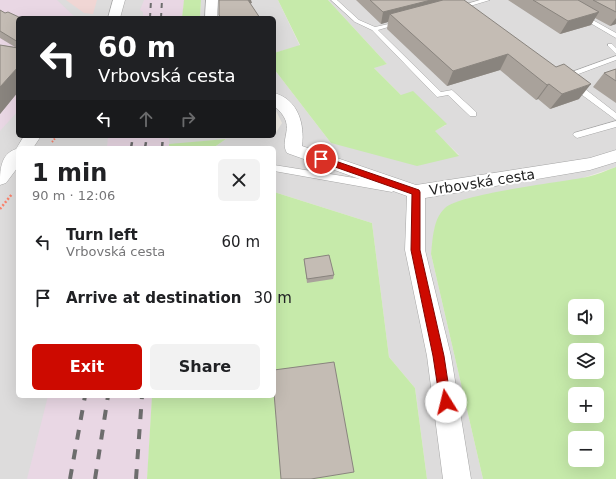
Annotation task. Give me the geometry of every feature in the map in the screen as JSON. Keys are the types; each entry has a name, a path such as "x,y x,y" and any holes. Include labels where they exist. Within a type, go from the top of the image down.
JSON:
{"street":[{"path":"115,16 119,0"},
{"path":"211,16 212,0"},
{"name":"Vrbovská cesta","path":"276,100 286,107 294,118 297,130 293,149 416,192 590,164 616,156"},
{"path":"26,146 32,138"},
{"path":"0,178 16,158"},
{"path":"416,192 415,250 438,356 457,479"}],"lane":[{"path":"334,0 357,21 374,29 440,95 449,92 473,114"},
{"path":"458,7 487,0"},
{"path":"466,5 478,14"},
{"path":"575,12 616,36"},
{"path":"374,29 404,21"},
{"path":"610,45 616,52"},
{"path":"616,58 559,74 616,117"},
{"path":"577,135 616,124"},
{"path":"276,168 416,192"}],"path":[{"path":"0,209 14,192"}],"shaded area":[{"path":"0,0 184,0 182,16 16,16 16,138 276,138 276,132 282,123 276,111 276,72 331,143 459,155 434,131 446,125 401,95 373,67 387,64 328,0 616,0 616,167 435,227 431,254 483,479 427,479 415,388 389,357 372,223 276,193 276,146 216,146 226,139 169,146 16,146 16,398 152,398 147,479 0,479"},
{"path":"0,0 57,0 74,16 16,16 16,113 0,131"},
{"path":"66,0 97,0 93,14 84,13"},
{"path":"144,0 184,0 182,16 143,16 143,12 140,10"},
{"path":"201,0 278,0 300,46 276,52 276,16 200,16"},
{"path":"108,138 169,138 169,146 107,146"},
{"path":"47,398 152,398 147,479 27,479"}],"green space":[{"path":"184,0 201,0 200,16 182,16"},
{"path":"278,0 328,0 387,64 374,68 401,95 413,91 447,124 435,131 459,156 417,166 331,143 276,72 276,52 300,45"},
{"path":"226,139 216,146 169,146 169,144"},
{"path":"616,167 616,479 483,479 431,254 436,223 441,212 445,208 454,203 470,198 489,193 598,174"},
{"path":"276,193 372,223 389,357 415,388 427,479 147,479 152,398 276,398"}],"building":[{"path":"219,0 248,0 259,16 220,16"},
{"path":"370,0 431,0 383,12"},
{"path":"443,0 464,0 556,67 564,64 591,84 562,94 549,84 547,85 508,54 453,71 390,14"},
{"path":"533,0 578,0 599,12 568,21"},
{"path":"593,0 616,0 616,12"},
{"path":"0,10 17,16 16,41 0,31"},
{"path":"0,45 16,48 16,69 0,87"},
{"path":"616,69 616,81 604,73"},
{"path":"329,255 334,275 307,279 304,259"},
{"path":"334,362 354,472 311,479 281,479 274,398 276,398 276,370"}],"railway":[{"path":"150,16 151,0"},
{"path":"161,16 162,0"},
{"path":"131,146 133,138"},
{"path":"145,146 147,138"},
{"path":"162,146 163,138"},
{"path":"70,479 85,398"},
{"path":"95,479 108,398"},
{"path":"136,479 142,398"}],"route":[{"path":"321,159 416,192 415,250 438,356 446,402"}]}
